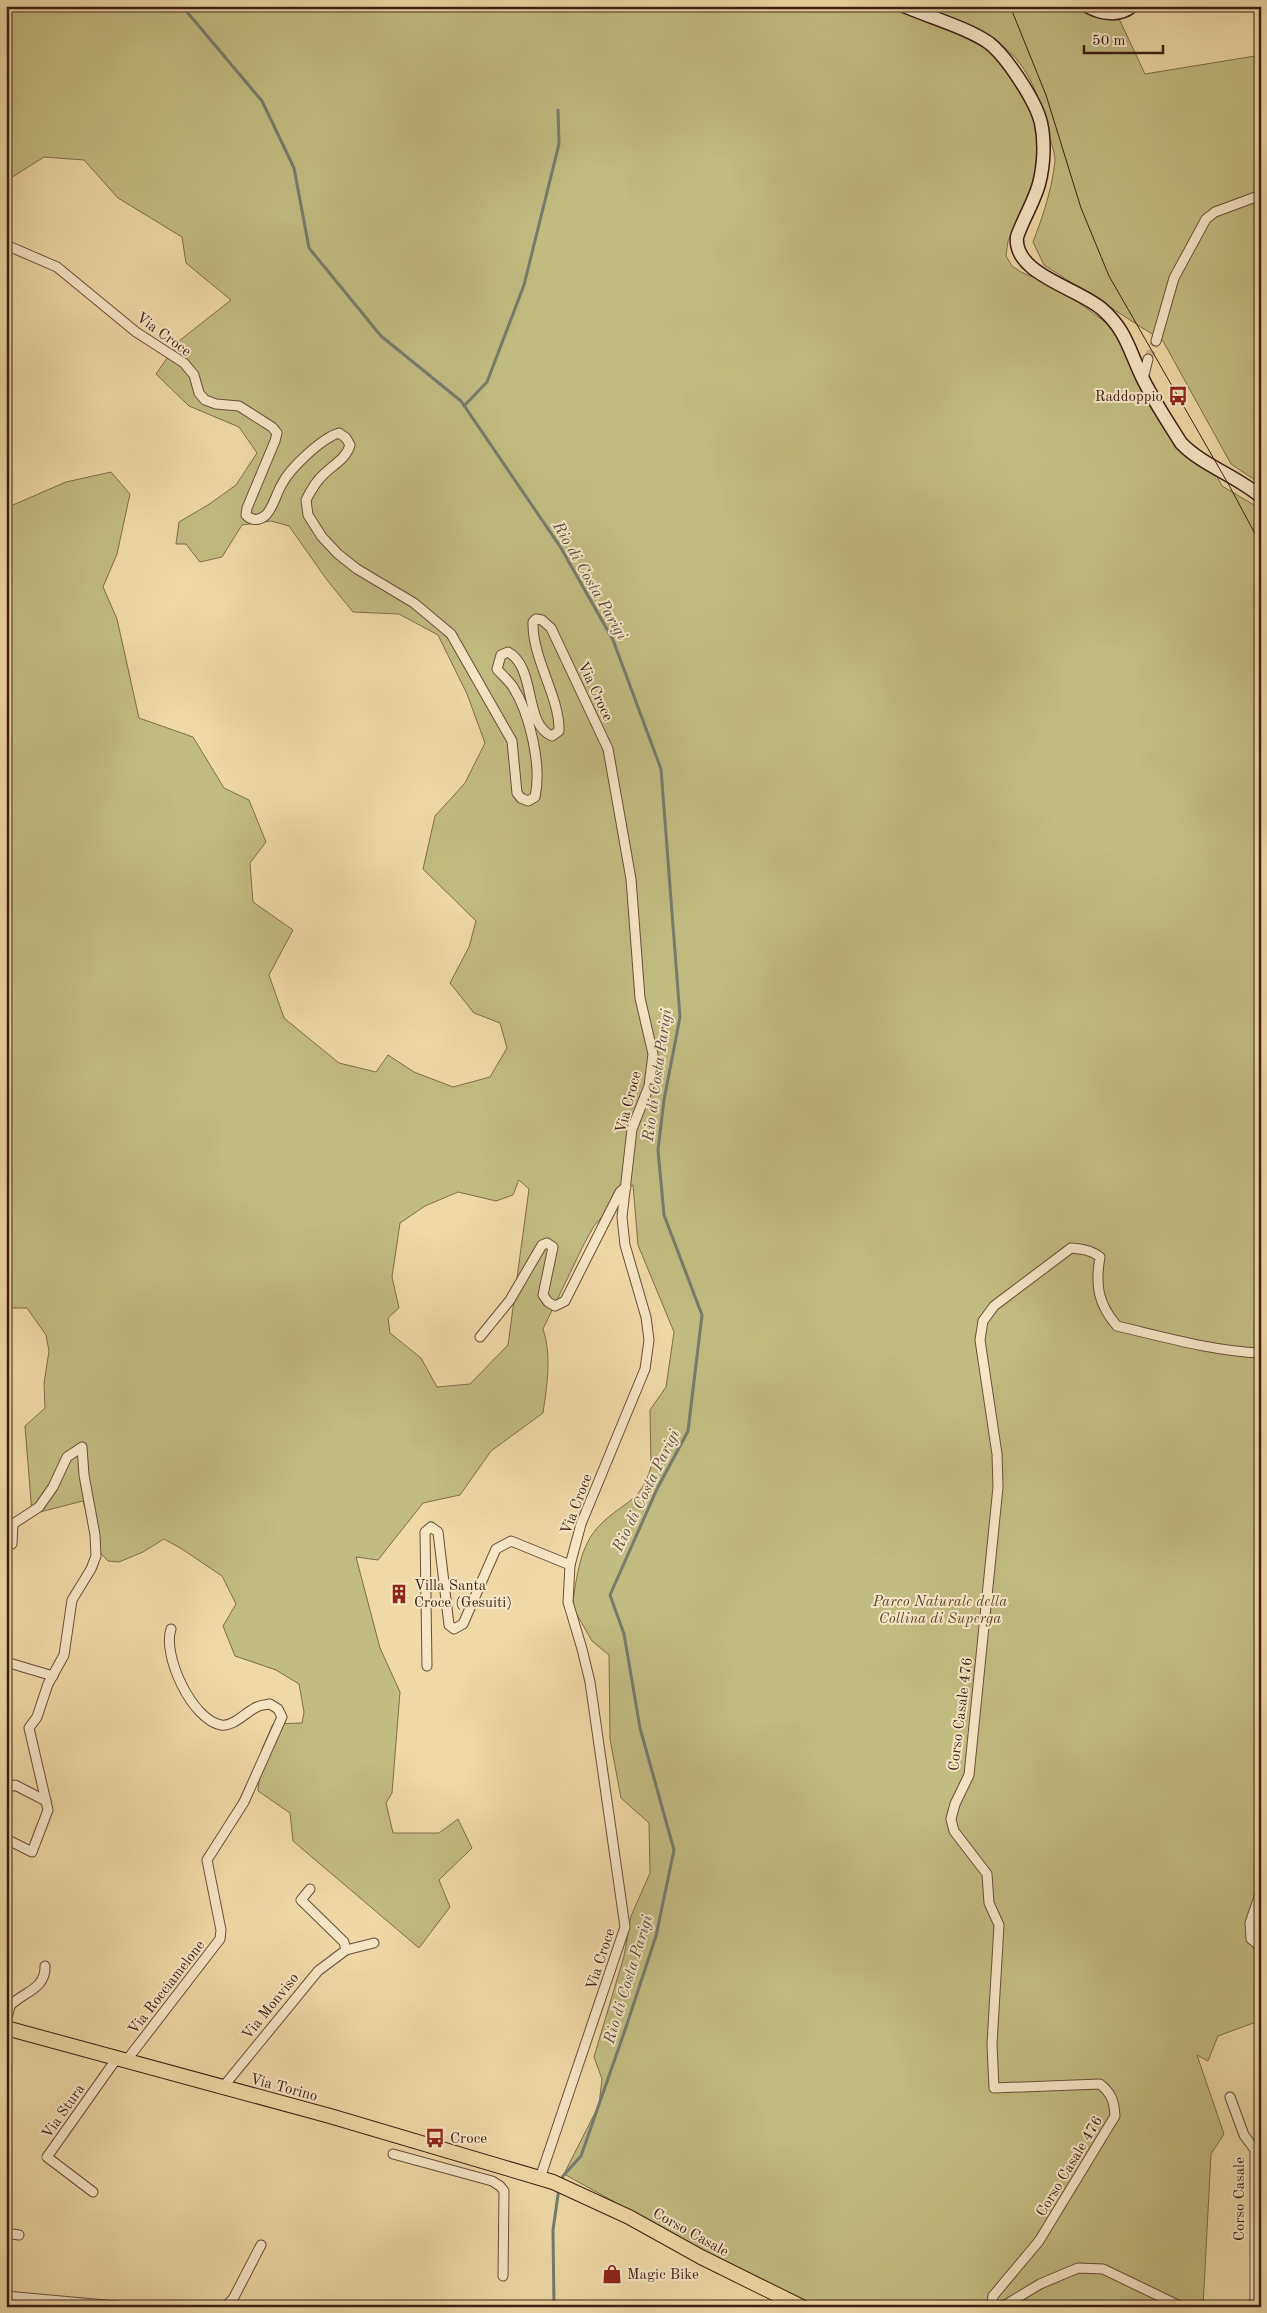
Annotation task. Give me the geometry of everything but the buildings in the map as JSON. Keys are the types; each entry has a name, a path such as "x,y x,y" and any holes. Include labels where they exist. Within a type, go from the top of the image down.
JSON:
{"main road":[{"name":"Via Torino","path":"6,2028 436,2147 552,2182"},
{"name":"Corso Casale","path":"552,2182 629,2217 701,2257 802,2307"}],"street":[{"path":"904,6 987,42 1000,52 1011,65 1038,116 1043,147 1040,183 1017,237 1018,253 1029,266 1097,305 1117,323 1129,343 1143,379 1181,443 1187,450 1236,478 1261,497"},
{"path":"1087,6 1100,14 1125,12 1132,6"},
{"path":"1156,342 1174,278 1206,219 1215,212 1261,195"},
{"name":"Via Croce","path":"6,244 57,266 136,332 184,363 194,375 199,392 205,400 216,404 239,406 272,427 277,433 247,508 246,515 250,519 255,520 264,517 271,509 282,483 293,468 309,454 333,435 339,433 346,438 350,445 348,451 340,461 324,474 306,500 308,515 322,537 338,554 357,569 414,603 451,634 512,741 517,793 521,798 528,801 535,797 534,746 522,707 512,687 498,669 498,660 501,655 508,652 512,655 524,672 539,725 544,732 552,736 559,730 559,718 533,634 533,622 536,619 542,620 551,628 608,749 631,879 640,998 653,1054 649,1086 632,1129 622,1217 625,1245 646,1317 649,1340 645,1369 581,1524 570,1565 568,1602 590,1682 625,1927 552,2182"},
{"path":"1143,379 1148,359"},
{"path":"480,1337 510,1300 542,1245 547,1243 553,1247 543,1295 548,1302 555,1306 565,1301 620,1192 626,1187"},
{"name":"Corso Casale 476","path":"1182,2307 1103,2269 1078,2268 1040,2284 1007,2304 998,2307 992,2304 993,2296 1039,2241 1115,2116 1114,2100 1109,2091 1100,2084 994,2088 992,2044 999,1925 989,1903 987,1874 954,1831 951,1819 955,1804 969,1775 997,1508 997,1454 980,1340 983,1322 994,1306 1071,1248 1076,1248 1094,1252 1100,1257 1096,1285 1109,1316 1117,1326 1206,1346 1261,1353"},
{"path":"6,1839 32,1852 48,1810 29,1728 37,1717 53,1676 64,1656 72,1600 91,1569 96,1556 82,1447 67,1456 54,1487 40,1506 13,1524 12,1544"},
{"path":"426,1666 425,1532 432,1527 438,1532 449,1625 454,1629 463,1624 496,1548 504,1543 511,1541 570,1565"},
{"name":"Via Rocciamelone","path":"121,2059 220,1939 221,1930 207,1860 244,1802 282,1717 278,1709 270,1704 257,1706 231,1723 222,1725 208,1719 194,1703 174,1669 168,1639 171,1629"},
{"path":"6,1662 53,1676"},
{"path":"6,1790 15,1785 46,1801"},
{"path":"310,1889 300,1900 344,1942 346,1950"},
{"path":"1261,1891 1250,1923 1252,1939 1261,1948"},
{"name":"Via Monviso","path":"223,2087 318,1971 346,1950 374,1943"},
{"path":"6,2023 10,2006 37,1988 45,1975 45,1966"},
{"name":"Via Stura","path":"93,2192 47,2157 121,2059"},
{"name":"Corso Casale","path":"1230,2097 1244,2135 1255,2150 1255,2307"},
{"path":"432,2164 436,2147"},
{"path":"393,2154 492,2181 500,2186 504,2191 506,2217 503,2276"},
{"path":"6,2233 19,2235"},
{"path":"225,2307 233,2299 261,2245"},
{"path":"6,2296 127,2307"}],"green space":[{"name":"Parco Naturale della Collina di Superga","path":"6,6 1113,6 1145,74 1261,55 1261,484 1231,464 1163,341 1044,265 1033,242 1052,182 1055,161 1053,150 1040,102 1028,76 1011,53 986,36 1034,117 1038,132 1038,163 1035,183 1008,241 1006,256 1012,266 1021,272 1044,282 1075,300 1108,324 1118,338 1140,386 1183,453 1213,469 1222,486 1261,509 1261,1868 1255,1881 1261,1884 1261,1960 1255,1958 1256,2022 1218,2036 1208,2061 1197,2055 1224,2134 1211,2154 1203,2307 816,2307 720,2260 564,2174 599,2105 602,2079 594,2057 624,1956 631,1916 650,1873 649,1823 621,1798 610,1739 609,1655 592,1641 572,1606 580,1562 588,1542 601,1524 637,1495 647,1479 651,1467 650,1410 666,1387 674,1332 638,1245 633,1185 614,1192 608,1210 594,1226 584,1244 543,1329 548,1360 543,1413 491,1451 460,1495 423,1503 378,1560 356,1557 380,1648 400,1692 392,1793 386,1803 393,1833 439,1833 458,1819 472,1848 439,1880 450,1907 419,1948 293,1841 290,1813 258,1791 262,1749 273,1724 302,1723 304,1712 299,1684 276,1670 235,1656 223,1626 236,1604 222,1576 164,1539 143,1552 119,1562 108,1561 91,1543 89,1522 83,1501 32,1514 25,1426 45,1408 44,1383 49,1351 46,1335 27,1308 6,1308 6,508 66,482 111,472 130,494 117,554 103,587 117,619 139,718 193,737 224,788 249,800 266,842 250,863 253,902 293,930 269,975 284,1018 339,1063 376,1072 388,1055 414,1072 453,1087 490,1077 507,1048 500,1023 474,1013 450,983 469,947 476,921 423,869 435,816 465,783 485,743 467,694 438,635 399,614 353,612 327,580 289,526 271,521 242,525 222,557 200,562 186,544 176,544 179,522 208,505 236,485 257,453 239,427 189,406 156,374 179,341 231,300 186,263 182,237 118,198 84,160 44,157 6,181","holes":["519,1180 529,1189 508,1345 470,1384 437,1387 421,1358 390,1333 388,1318 399,1308 392,1277 400,1223 425,1206 458,1192 496,1201 513,1195"]}],"waterway":[{"name":"Rio di Costa Parigi","path":"182,6 262,101 294,168 309,248 381,336 461,401 561,548 613,640 661,769 680,1017 664,1100 658,1150 664,1215 702,1315 688,1431 657,1489 610,1595 624,1634 640,1728 674,1850 656,1936 625,2030 581,2156 563,2176 561,2182"},
{"path":"464,406 487,382 524,285 559,144 558,110"},
{"name":"Rio di Costa Parigi","path":"554,2307 553,2230 559,2188"}],"tunnel":[{"path":"1148,359 1156,341"}],"tram line":[{"path":"1010,6 1046,95 1081,208 1109,276 1230,487 1261,545"}],"place":[{"name":"Raddoppio","path":"1178,396"},
{"name":"Villa Santa Croce (Gesuiti)","path":"399,1594"},
{"name":"Croce","path":"435,2138"},
{"name":"Magic Bike","path":"612,2274"}]}
